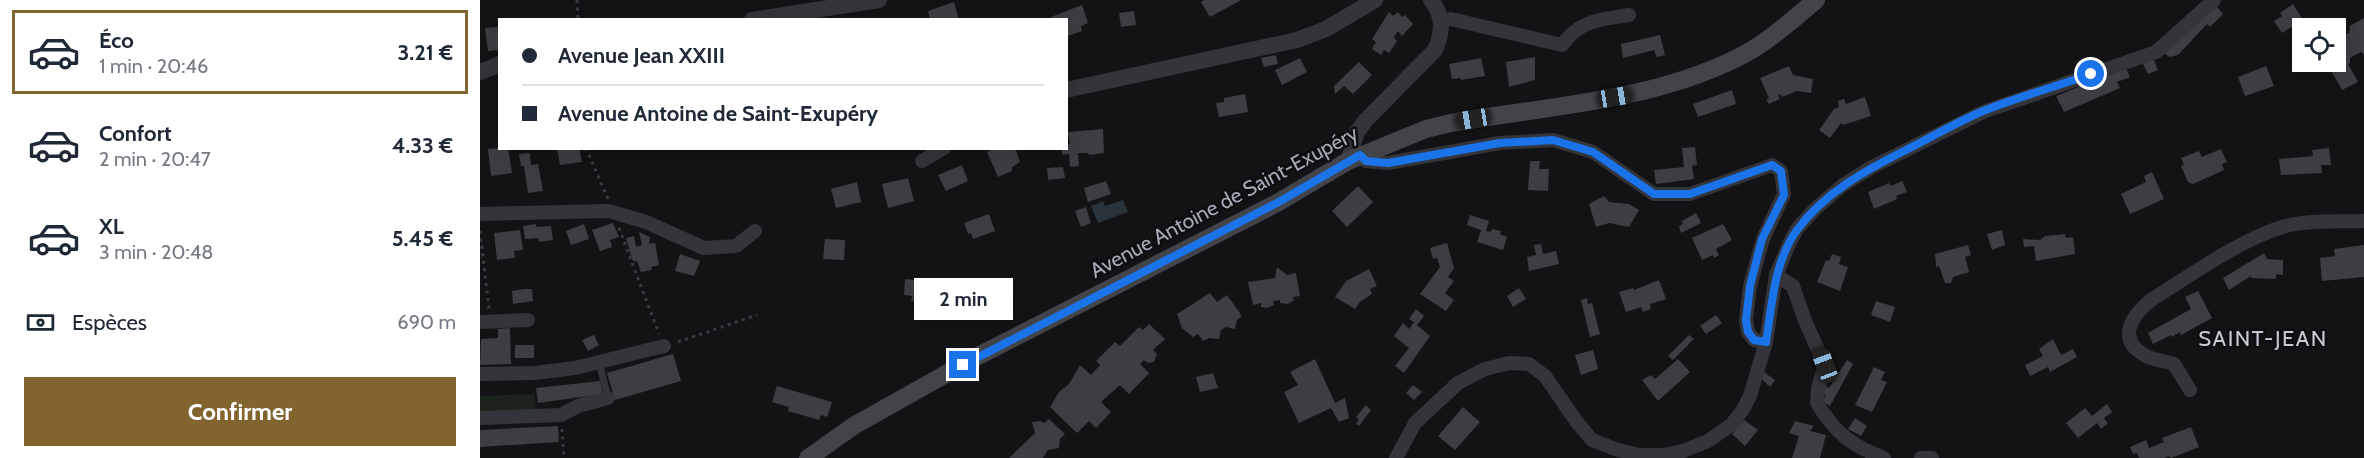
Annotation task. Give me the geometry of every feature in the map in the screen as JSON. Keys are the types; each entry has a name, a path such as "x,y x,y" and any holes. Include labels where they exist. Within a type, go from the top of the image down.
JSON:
{"main road":[{"name":"Avenue Antoine de Saint-Exupéry","path":"808,458 855,425 970,360 1277,203 1354,158 1426,129 1450,123 1634,94 1694,77 1737,59 1765,41 1816,0"}],"street":[{"path":"765,18 879,0"},
{"path":"1068,90 1297,40 1326,28 1375,0"},
{"path":"1431,0 1441,21 1441,36 1435,50 1365,121 1351,146 1354,158 1388,163 1500,143 1553,140 1593,152 1654,194 1690,194 1772,165 1781,171 1784,195 1762,239 1750,286 1746,320 1748,332 1754,340 1766,342"},
{"path":"1396,458 1415,423 1458,383 1485,369 1509,363 1529,364 1545,376 1592,440 1639,455 1663,455 1683,451 1708,441 1731,425 1750,396 1766,342 1776,275 1797,230 1815,209 1844,185 1872,167 1983,112 2156,52 2214,0"},
{"path":"1441,21 1450,19 1562,45 1572,31 1593,21 1629,15"},
{"path":"480,72 498,65"},
{"path":"922,161 941,150"},
{"path":"480,214 609,211 646,222 704,248 736,246 755,231"},
{"path":"2190,390 2174,364 2147,356 2133,346 2129,332 2131,321 2138,310 2226,254 2273,231 2302,224 2364,221"},
{"path":"1776,275 1793,285 1805,321 1825,365 1818,388 1817,403 1838,432 1858,448 1884,458"},
{"path":"485,321 528,320"},
{"path":"480,374 535,373 576,368 664,346"},
{"path":"480,418 561,415 578,406 608,398"},
{"path":"1921,458 1932,458"}],"lane":[{"path":"599,362 608,398"}],"path":[{"path":"577,0 578,18"},
{"path":"587,150 615,214 623,242 664,346 757,315"},
{"path":"480,231 485,321"},
{"path":"561,415 564,458"}],"shaded area":[{"path":"1123,200 1128,212 1098,223 1091,206 1103,201 1105,206"},
{"path":"534,394 537,412 480,414 480,396"}],"building":[{"path":"1204,0 1241,0 1210,17 1201,2"},
{"path":"954,2 958,18 930,18 928,11"},
{"path":"2293,4 2302,18 2292,18 2292,27 2282,33 2274,21 2282,16 2280,13"},
{"path":"1082,5 1088,23 1081,26 1082,31 1068,36 1068,18 1051,17"},
{"path":"2215,5 2223,14 2210,27 2207,24 2178,55 2170,57 2163,53"},
{"path":"1134,11 1136,25 1121,27 1119,13"},
{"path":"1389,12 1393,16 1398,12 1402,17 1405,15 1413,24 1402,36 1398,31 1394,37 1397,41 1389,53 1384,50 1381,55 1372,49 1376,42 1372,39"},
{"path":"2364,18 2364,55 2361,52 2350,58 2348,64 2358,82 2342,90 2332,72 2346,72 2346,34 2349,33 2350,26"},
{"path":"498,27 498,50 488,51 485,28"},
{"path":"1660,35 1665,55 1657,57 1654,50 1623,58 1621,44"},
{"path":"1276,55 1278,64 1264,67 1261,58"},
{"path":"1535,57 1535,80 1509,87 1506,62"},
{"path":"1300,58 1307,72 1282,85 1275,70"},
{"path":"1481,58 1485,76 1461,80 1460,78 1452,79 1449,64"},
{"path":"2153,58 2158,70 2148,74 2142,62"},
{"path":"1359,62 1372,75 1353,94 1344,86 1335,94 1334,86"},
{"path":"1789,66 1793,75 1813,79 1811,93 1797,91 1782,97 1780,94 1778,95 1780,99 1769,104 1766,100 1769,98 1760,78"},
{"path":"2266,66 2274,86 2245,96 2238,77"},
{"path":"2126,68 2130,77 2117,82 2120,88 2064,112 2056,96"},
{"path":"1732,90 1736,104 1698,117 1693,104"},
{"path":"1245,94 1248,112 1219,117 1216,103 1224,102 1224,98"},
{"path":"1865,97 1871,116 1843,125 1841,123 1830,138 1819,130 1834,109 1839,107 1838,101 1844,99 1846,104"},
{"path":"1103,129 1104,153 1089,155 1078,153 1079,166 1070,167 1069,154 1062,155 1062,150 1068,150 1068,144 1070,144 1068,132"},
{"path":"1695,147 1697,165 1692,166 1694,179 1656,184 1654,170 1684,167 1682,148"},
{"path":"2329,148 2331,165 2321,165 2322,173 2281,175 2279,159 2313,156 2312,150"},
{"path":"488,149 508,150 512,173 491,176"},
{"path":"2221,149 2227,162 2222,164 2224,170 2193,184 2188,182 2181,166 2184,165 2181,158 2199,151 2202,157"},
{"path":"557,150 579,150 582,162 560,165"},
{"path":"1016,150 1020,162 1012,167 1012,171 998,177 987,152"},
{"path":"530,153 531,165 538,164 543,191 528,193 524,166 521,166 519,154"},
{"path":"1530,161 1540,161 1539,169 1549,169 1548,191 1528,190"},
{"path":"962,165 968,181 946,191 938,175"},
{"path":"1063,167 1065,178 1048,180 1047,168"},
{"path":"2152,172 2164,199 2130,214 2121,194 2146,182 2144,176"},
{"path":"908,178 914,201 888,208 882,184"},
{"path":"1106,181 1111,194 1088,202 1084,188"},
{"path":"1902,181 1907,192 1874,209 1868,192 1889,183 1891,186"},
{"path":"857,182 861,202 836,208 831,189"},
{"path":"1358,186 1373,202 1347,227 1332,211"},
{"path":"1604,196 1609,202 1629,204 1639,210 1629,227 1609,223 1596,227 1589,204"},
{"path":"1086,207 1091,223 1081,227 1075,211"},
{"path":"1696,213 1701,223 1681,233 1679,226 1683,224 1682,221"},
{"path":"989,214 995,231 973,239 971,233 968,234 964,223"},
{"path":"1470,215 1489,221 1486,231 1491,232 1492,229 1501,231 1500,234 1507,237 1503,250 1477,242 1481,230 1467,225"},
{"path":"613,223 619,237 610,240 612,247 600,251 592,230"},
{"path":"536,224 536,227 551,226 553,240 539,242 538,238 525,239 523,226"},
{"path":"584,224 589,239 571,245 566,231"},
{"path":"1723,224 1732,240 1716,249 1719,255 1702,260 1692,238"},
{"path":"520,230 523,250 514,251 515,258 497,260 494,233"},
{"path":"2002,230 2005,245 1992,250 1987,234"},
{"path":"639,232 650,237 649,244 655,243 659,265 651,267 652,270 641,272 637,261 634,262 632,259 626,238 634,236 636,247 642,245"},
{"path":"2065,234 2066,238 2073,237 2075,254 2036,261 2034,246 2024,247 2023,239 2040,240 2045,236"},
{"path":"825,239 845,240 844,260 823,259"},
{"path":"1447,243 1454,268 1448,277 1454,281 1445,293 1454,300 1446,311 1420,294 1440,267 1437,258 1433,259 1430,248"},
{"path":"1541,244 1543,254 1556,251 1559,264 1529,271 1527,257 1536,255 1534,245"},
{"path":"1968,245 1971,255 1965,257 1969,272 1953,277 1951,283 1945,283 1939,266 1936,267 1935,254"},
{"path":"2364,245 2364,277 2322,281 2320,258 2335,256 2334,249"},
{"path":"2264,253 2267,259 2283,260 2283,275 2276,274 2276,279 2251,278 2251,276 2229,290 2223,278"},
{"path":"680,254 700,261 694,276 675,271"},
{"path":"1832,254 1841,257 1839,264 1848,267 1840,291 1817,282 1826,260 1829,261"},
{"path":"1277,267 1287,275 1296,273 1300,296 1293,297 1294,300 1288,304 1280,303 1280,300 1273,301 1274,305 1267,308 1261,307 1261,303 1253,305 1248,282 1275,278"},
{"path":"1369,269 1377,286 1370,289 1372,294 1360,302 1355,309 1335,297 1346,281"},
{"path":"905,279 946,284 944,305 911,301 912,296 904,295"},
{"path":"1659,280 1666,299 1650,304 1651,309 1643,312 1641,307 1626,312 1619,292 1633,288 1634,290"},
{"path":"1519,288 1526,299 1513,307 1507,296"},
{"path":"532,289 533,301 513,304 512,291"},
{"path":"2198,291 2212,318 2181,335 2180,332 2153,344 2148,333 2191,309 2185,297"},
{"path":"1210,293 1217,302 1227,295 1242,316 1237,320 1235,329 1226,327 1221,330 1219,339 1209,338 1203,341 1198,334 1193,337 1182,328 1177,314"},
{"path":"1587,298 1588,304 1592,303 1600,334 1590,337 1581,300"},
{"path":"1876,301 1895,307 1890,322 1871,315"},
{"path":"1416,309 1424,316 1417,325 1430,336 1404,373 1395,366 1409,348 1394,336 1403,323 1409,329 1414,322 1409,319"},
{"path":"1716,315 1722,323 1706,334 1700,326"},
{"path":"1149,324 1165,339 1153,350 1157,354 1154,362 1148,363 1144,360 1140,364 1149,373 1129,394 1120,385 1101,402 1111,412 1096,428 1089,421 1077,433 1050,407 1059,392 1069,384 1080,365 1091,375 1100,365 1096,361 1115,342 1120,346 1139,327 1143,330"},
{"path":"510,328 511,364 480,365 481,339 498,338 498,329"},
{"path":"594,335 599,345 588,351 582,340"},
{"path":"1689,335 1694,339 1673,360 1668,356"},
{"path":"2053,339 2061,355 2073,349 2077,357 2050,372 2048,367 2030,376 2025,365 2043,356 2039,349"},
{"path":"515,345 534,345 534,358 515,358"},
{"path":"1593,350 1598,369 1581,375 1575,355"},
{"path":"673,354 681,381 615,400 607,373"},
{"path":"1315,359 1335,403 1345,398 1349,418 1339,422 1331,408 1299,423 1284,392 1298,385 1290,372"},
{"path":"1678,359 1690,372 1658,401 1642,380 1651,375 1655,379"},
{"path":"1847,360 1853,364 1830,406 1822,401 1826,395 1820,393 1824,385 1829,388"},
{"path":"1874,367 1885,372 1881,380 1887,382 1872,412 1855,405"},
{"path":"1764,372 1775,380 1770,387 1762,379"},
{"path":"1213,373 1218,388 1200,392 1196,377"},
{"path":"600,381 603,394 538,403 536,388"},
{"path":"1413,385 1422,392 1414,400 1406,393"},
{"path":"777,386 832,402 827,417 821,415 819,420 788,411 789,407 772,402"},
{"path":"2107,404 2112,412 2104,418 2108,423 2101,429 2097,423 2078,438 2066,423 2085,408 2092,416"},
{"path":"1366,405 1371,410 1359,426 1356,424 1359,419 1356,417"},
{"path":"1463,407 1480,422 1455,450 1438,436"},
{"path":"1855,418 1867,426 1861,436 1848,429"},
{"path":"1049,419 1065,434 1060,439 1059,448 1048,450 1043,458 1009,458 1035,433 1032,422 1044,423"},
{"path":"1744,420 1758,430 1745,446 1732,434"},
{"path":"1795,421 1814,426 1810,431 1826,435 1820,458 1792,458 1799,436 1789,433"},
{"path":"558,426 559,442 480,447 480,430"},
{"path":"2191,427 2199,447 2171,458 2169,456 2139,458 2137,453 2133,454 2130,447 2146,440 2149,448 2164,442 2162,438"}],"district":[{"name":"SAINT-JEAN","path":"2263,338"}],"route":[{"path":"963,365 1277,203 1360,155 1366,161 1388,163 1500,143 1553,140 1593,152 1654,194 1690,194 1772,165 1781,171 1784,195 1762,239 1750,286 1746,320 1748,332 1754,340 1766,342 1776,275 1789,244 1797,230 1829,197 1872,167 1983,112 2091,74"}]}
